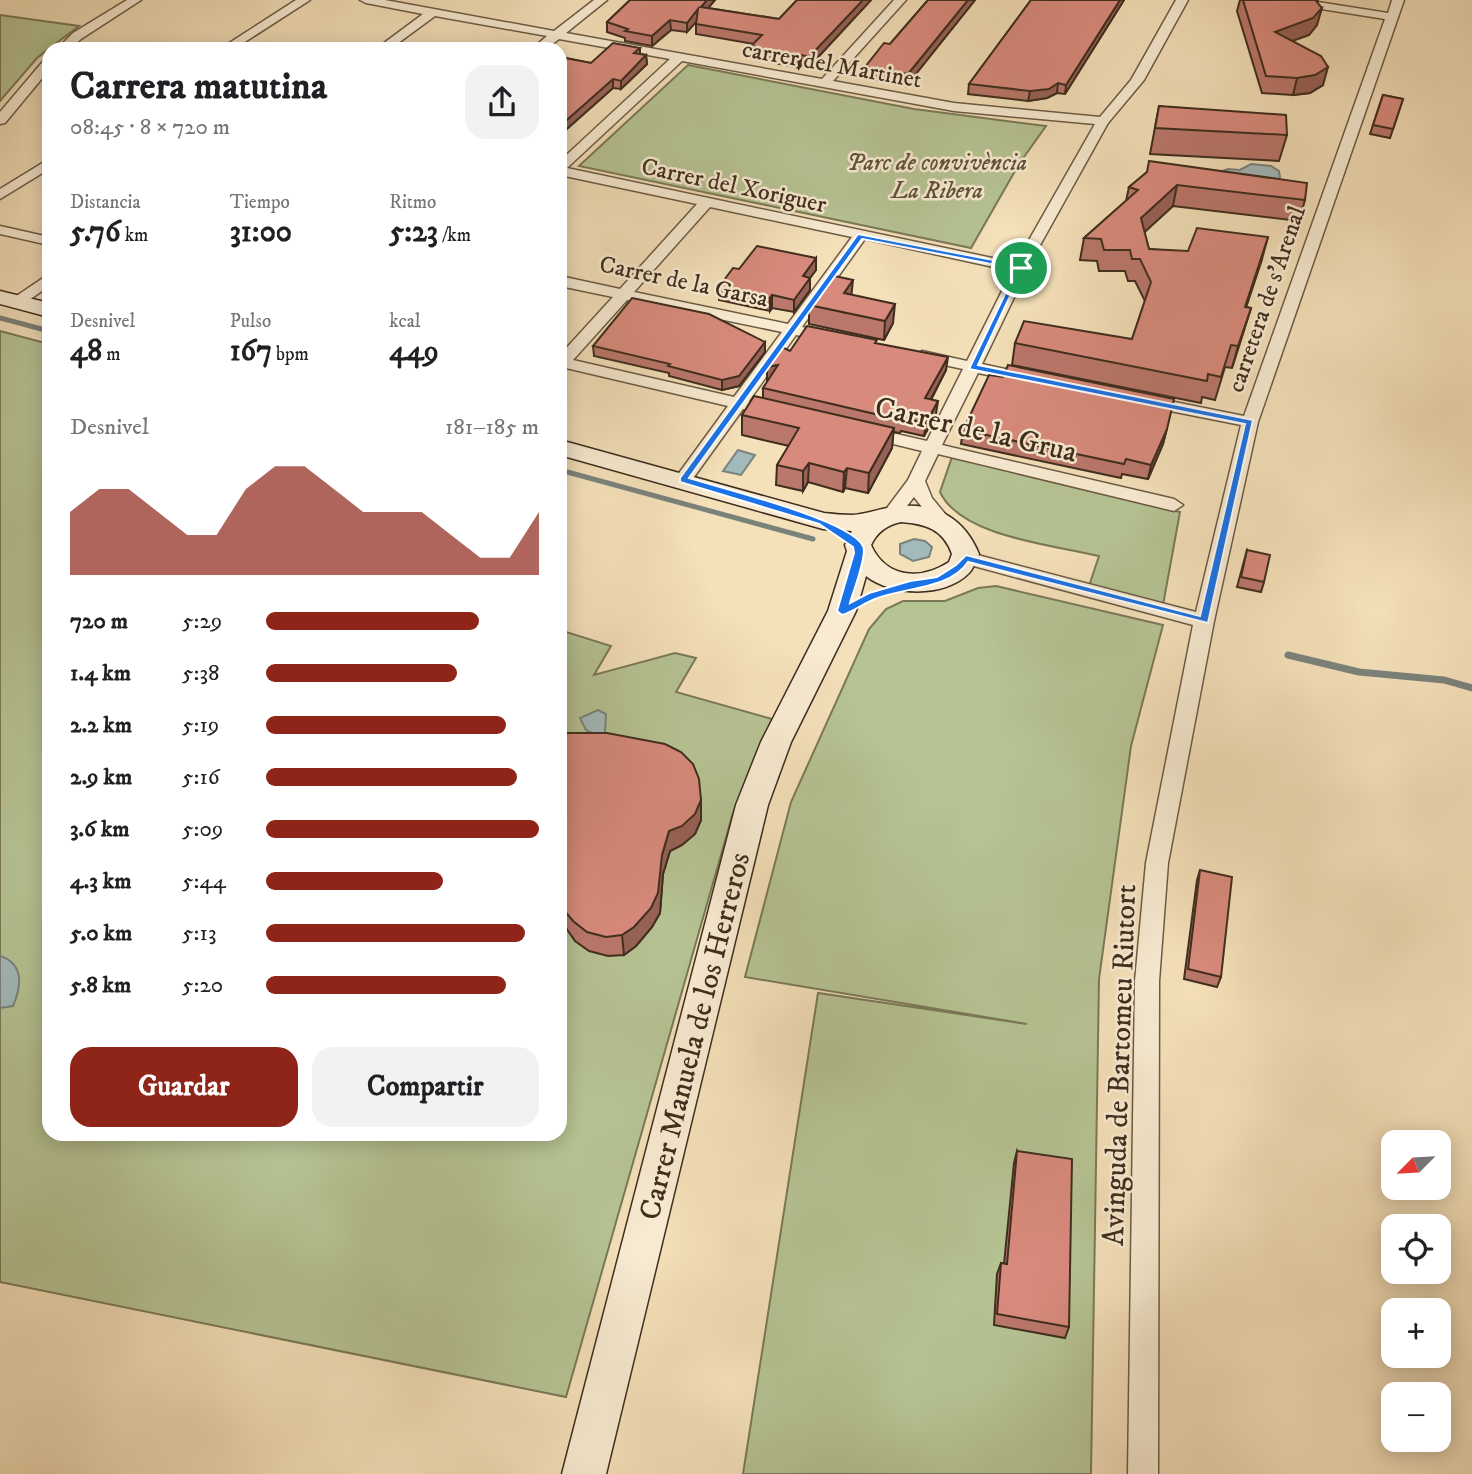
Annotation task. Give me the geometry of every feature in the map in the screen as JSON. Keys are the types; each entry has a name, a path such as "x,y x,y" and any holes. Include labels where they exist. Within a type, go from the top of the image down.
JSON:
{"street":[{"path":"71,42 135,0"},
{"path":"237,42 304,0"},
{"path":"366,0 556,35"},
{"path":"547,42 601,0"},
{"path":"824,84 900,0"},
{"path":"859,549 865,530 886,517 916,481 1021,268 1103,121 1115,111 1137,79 1182,0"},
{"path":"1283,0 1392,17"},
{"name":"carretera de s'Arenal","path":"1204,621 1250,422 1398,0"},
{"path":"392,42 433,12"},
{"name":"carrer del Martinet","path":"556,35 954,107 1103,121"},
{"path":"567,162 678,58"},
{"path":"0,120 42,71"},
{"path":"0,195 42,170"},
{"name":"Carrer del Xoriguer","path":"567,171 860,236 1021,268"},
{"path":"567,357 707,202"},
{"path":"0,230 42,239"},
{"path":"683,480 860,236"},
{"path":"8,299 42,282"},
{"name":"Carrer de la Garsa","path":"567,282 843,340"},
{"path":"8,299 42,308"},
{"path":"907,353 1052,383"},
{"path":"567,364 789,415"},
{"path":"1131,398 1250,422"},
{"name":"Carrer de la Grua","path":"855,430 1174,505"},
{"path":"567,449 823,522 851,523 919,515 942,521"},
{"path":"916,481 924,500 942,521 954,529 964,544 966,558"},
{"path":"823,522 859,549 868,566 886,578 913,583"},
{"name":"Carrer Manuela de los Herreros","path":"584,1474 752,805 776,742 842,611 859,549"},
{"path":"966,558 1204,621"},
{"path":"842,611 872,596 913,583 940,580 949,576 966,558"},
{"name":"Avinguda de Bartomeu Riutort","path":"1143,1474 1147,981 1157,863 1204,621"}],"green space":[{"path":"0,15 79,26 58,42 42,42 42,54 0,101"},
{"name":"Parc de convivència La Ribera","path":"688,65 914,109 1046,126 1019,164 971,248 579,166"},
{"path":"0,331 42,342 42,1141 567,1141 567,632 611,646 594,675 675,653 696,658 676,692 772,719 733,813 566,1397 0,1282"},
{"path":"952,457 1180,512 1163,605 1089,586 1099,556 1010,537 967,519 951,507 940,492"},
{"path":"996,586 1163,625 1131,746 1099,979 1091,1474 743,1474 818,993 1027,1024 745,977 791,802 869,629 886,609 903,601 945,601 978,588"}],"water":[{"path":"1251,164 1271,166 1279,171 1280,177 1278,179 1220,172 1228,169 1240,170"},
{"path":"738,450 755,455 741,475 723,471"},
{"path":"914,539 925,541 932,547 929,557 913,561 900,554 900,544"},
{"path":"598,710 606,714 605,733 597,736 586,730 580,718"},
{"path":"0,956 14,965 19,984 13,1006 0,1008"}],"building":[{"path":"630,0 707,0 701,7 779,19 797,0 863,0 809,57 801,55 799,58 755,49 757,47 751,46 762,35 696,24 698,9 687,23 670,20 652,36 625,31 628,29 607,22"},
{"path":"928,0 968,0 908,74 865,67 884,43 890,44"},
{"path":"1031,0 1120,0 1066,85 1058,83 1049,89 1030,91 969,84"},
{"path":"1243,0 1316,0 1322,8 1313,18 1275,32 1321,56 1328,67 1315,75 1297,78 1266,76"},
{"path":"613,43 640,48 634,53 646,55 621,81 613,79 567,120 567,58 591,63"},
{"path":"1383,95 1403,99 1393,129 1373,125"},
{"path":"1159,106 1286,115 1287,135 1155,128"},
{"path":"1149,161 1307,183 1305,200 1177,185 1141,218 1149,249 1188,251 1197,228 1268,237 1245,307 1251,308 1238,346 1231,345 1221,377 1208,374 1207,381 1015,343 1024,321 1132,339 1151,282 1140,259 1132,259 1130,250 1104,250 1101,239 1084,238 1138,190 1129,187 1147,172"},
{"path":"757,246 816,258 803,276 810,278 794,300 772,295 770,298 719,287 733,268 739,269"},
{"path":"830,275 853,280 844,293 895,304 885,321 809,305"},
{"path":"632,298 709,314 765,342 739,376 722,380 668,366 670,364 593,346"},
{"path":"807,326 948,357 925,398 938,401 926,423 902,418 901,420 763,388 778,365 767,367 782,347 790,351"},
{"path":"1008,365 1174,399 1167,429 1151,465 1126,459 1124,464 963,430 989,375 1003,377"},
{"path":"754,396 894,428 869,473 847,468 844,472 809,463 803,471 777,465 799,428 742,415"},
{"path":"1247,550 1270,555 1264,582 1241,577"},
{"path":"567,733 607,733 665,744 681,752 693,764 699,779 701,800 695,814 682,826 669,831 662,855 658,893 651,908 634,927 622,935 606,937 587,932 567,914"},
{"path":"1200,870 1232,877 1221,977 1188,969"},
{"path":"1017,1151 1072,1159 1069,1327 997,1314 1001,1263 1007,1264"}],"waterway":[{"path":"0,318 42,329"},
{"path":"567,472 813,539"},
{"path":"1288,655 1359,672 1444,680 1472,688"}],"route":[{"path":"860,236 1021,268 972,367 1250,422 1204,621 966,558 959,568 940,580 913,583 872,596 842,611 859,553 858,545 823,522 683,480 860,236"}]}
